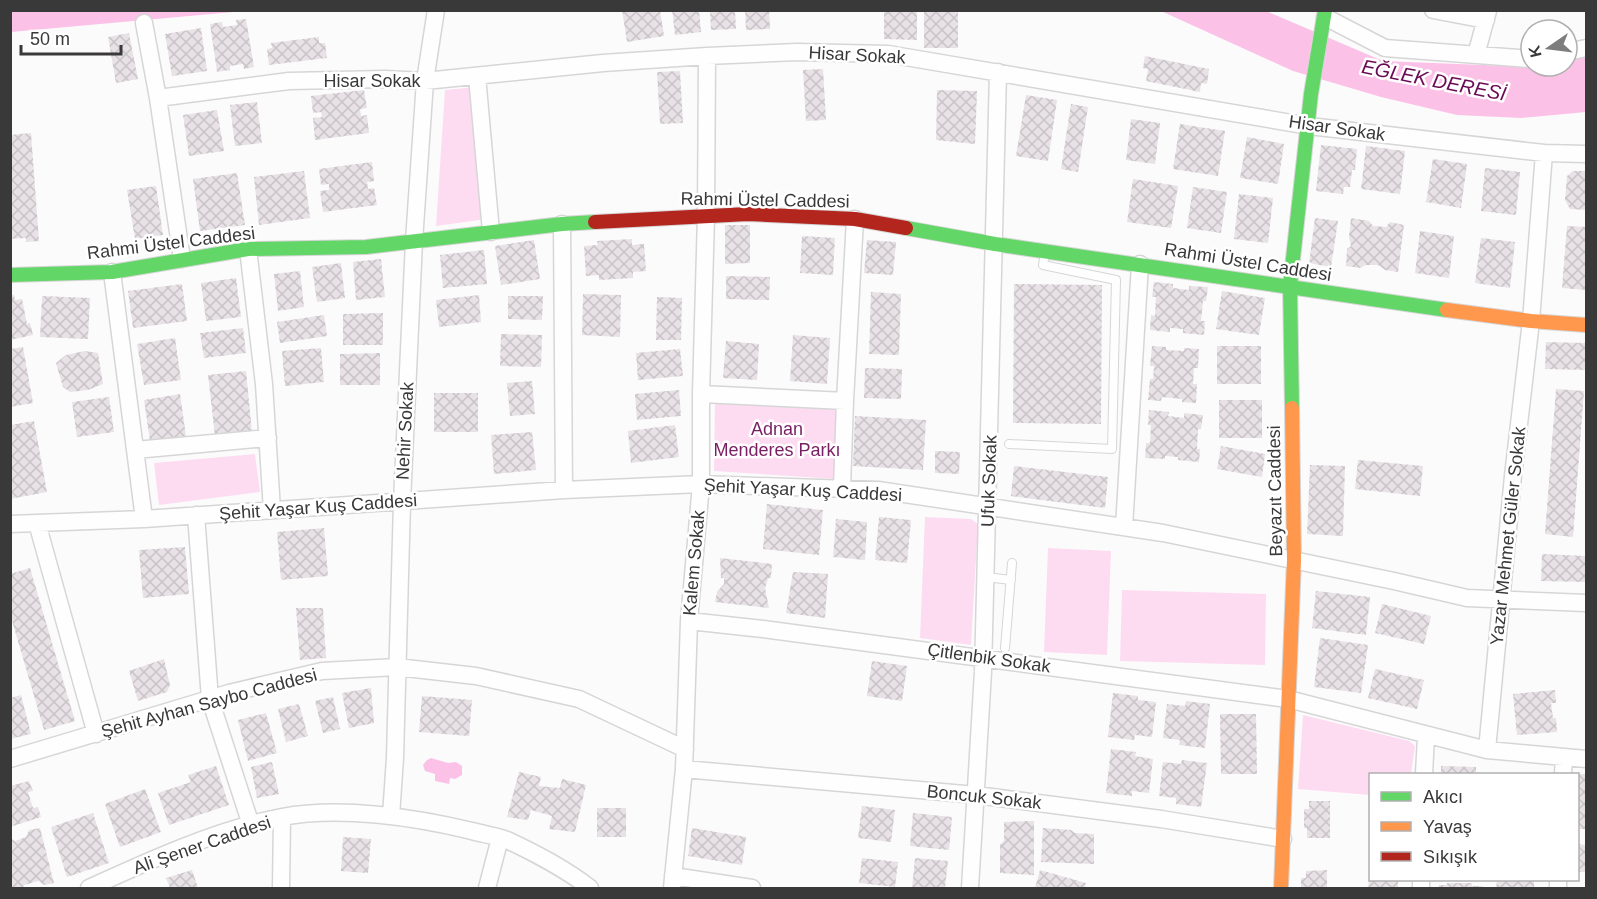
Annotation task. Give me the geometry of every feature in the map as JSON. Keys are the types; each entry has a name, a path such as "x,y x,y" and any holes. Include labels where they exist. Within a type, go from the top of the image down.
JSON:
{"street":[{"name":"Nehir Sokak","path":"391,816 414,241 425,81 436,10"},
{"path":"1433,10 1487,15 1476,55"},
{"path":"1325,17 1385,48 1519,58"},
{"name":"Beyazıt Caddesi","path":"1281,888 1294,560 1290,286 1311,94 1325,17"},
{"path":"144,23 158,98 182,259"},
{"name":"Hisar Sokak","path":"158,98 289,81 385,79 425,81 706,56 797,52 888,54 1309,126 1544,153 1587,154"},
{"name":"Kalem Sokak","path":"673,882 684,769 689,621 701,484 706,216 706,56"},
{"name":"Ufuk Sokak","path":"970,888 986,577 998,72"},
{"path":"477,76 491,232"},
{"name":"Yazar Mehmet Güler Sokak","path":"1487,750 1513,476 1531,321 1544,153"},
{"name":"Rahmi Üstel Caddesi","path":"10,274 112,272 248,249 366,247 562,224 748,214 855,219 995,244 1377,300 1531,321 1587,325"},
{"path":"842,488 855,219"},
{"path":"562,224 564,490"},
{"path":"248,249 264,384 272,510"},
{"path":"1124,527 1140,264"},
{"path":"112,272 144,519"},
{"path":"701,394 845,401"},
{"path":"135,450 267,438"},
{"name":"Şehit Yaşar Kuş Caddesi","path":"10,524 144,519 564,490 701,484 842,488 878,490 1163,533 1467,598 1587,603"},
{"path":"196,515 210,699 252,825"},
{"path":"37,523 96,734"},
{"name":"Çitlenbik Sokak","path":"689,621 983,657 1288,699 1487,750 1587,759"},
{"name":"Şehit Ayhan Saybo Caddesi","path":"10,759 210,699 322,671 397,667 476,676 579,699 685,749"},
{"path":"1425,773 1426,736"},
{"path":"1563,773 1564,757"},
{"name":"Boncuk Sokak","path":"684,769 976,795 1161,819 1283,839"},
{"name":"Ali Şener Caddesi","path":"89,888 147,862 221,834 282,817 335,813 391,816 500,838 577,878 590,888"},
{"path":"281,888 282,817"},
{"path":"487,888 500,838"},
{"path":"673,882 752,888"}],"lane":[{"path":"1009,444 1112,449 1116,280 1043,265 1045,251"},
{"path":"1005,648 1012,564"},
{"path":"986,577 1011,580"}],"green space":[{"path":"476,87 487,219 436,226 445,90"},
{"name":"Adnan Menderes Parkı","path":"715,401 839,406 836,479 714,471"},
{"path":"255,454 260,492 159,505 154,463"},
{"path":"925,517 971,519 978,524 971,645 920,638"},
{"path":"1048,548 1111,551 1107,655 1044,652"},
{"path":"1122,590 1266,594 1265,665 1120,661"},
{"path":"1303,715 1409,741 1415,746 1411,773 1369,773 1369,795 1298,789"}],"water":[{"path":"11,11 245,11 11,32"},
{"name":"EĞLEK DERESİ","path":"1161,11 1266,11 1383,61 1519,66 1519,78 1579,78 1579,58 1586,57 1586,112 1521,118 1457,115 1381,97 1293,71"},
{"path":"431,758 448,763 456,762 462,766 462,775 455,779 450,778 449,784 435,781 435,774 425,771 423,765"}],"building":[{"path":"622,10 660,10 664,36 627,42"},
{"path":"672,10 699,10 701,32 675,35"},
{"path":"710,10 735,10 736,29 711,30"},
{"path":"745,10 769,10 770,29 746,30"},
{"path":"884,10 917,10 917,40 884,39"},
{"path":"924,10 958,10 958,48 924,48"},
{"path":"246,19 254,67 244,69 243,64 230,66 230,70 217,72 210,24 222,22 223,27 237,25 236,20"},
{"path":"201,28 207,71 172,76 165,34"},
{"path":"129,33 138,79 116,83 108,37"},
{"path":"319,37 319,43 325,43 327,58 269,65 267,49 272,48 271,43"},
{"path":"1145,56 1209,69 1207,84 1201,83 1200,92 1146,81 1148,69 1143,68"},
{"path":"823,69 826,120 806,121 803,70"},
{"path":"680,71 683,123 660,124 657,72"},
{"path":"364,90 367,108 360,109 361,116 367,115 369,133 315,140 313,118 322,117 321,112 313,113 311,96"},
{"path":"937,90 977,91 975,144 936,140"},
{"path":"1026,95 1057,100 1048,161 1016,156"},
{"path":"257,102 262,143 235,146 230,105"},
{"path":"1071,104 1088,107 1078,172 1061,169"},
{"path":"217,110 224,151 189,156 183,115"},
{"path":"1131,119 1160,123 1155,164 1126,160"},
{"path":"1180,124 1225,131 1218,176 1173,169"},
{"path":"31,133 39,241 26,242 26,238 10,239 10,135"},
{"path":"1247,137 1284,144 1278,184 1240,178"},
{"path":"1321,145 1357,149 1355,170 1352,170 1350,187 1344,187 1343,194 1316,191"},
{"path":"1366,146 1405,151 1400,194 1361,189"},
{"path":"1433,159 1467,164 1461,208 1426,202"},
{"path":"372,162 374,181 367,182 368,189 374,188 377,205 323,212 320,191 329,190 329,184 321,185 319,169"},
{"path":"1485,168 1520,172 1516,215 1481,211"},
{"path":"304,171 310,218 259,225 254,177"},
{"path":"1573,171 1586,171 1586,210 1570,209 1565,200 1567,176"},
{"path":"237,173 245,225 200,231 193,179"},
{"path":"1133,179 1178,186 1171,228 1127,222"},
{"path":"156,186 163,235 135,239 127,190"},
{"path":"1193,187 1227,192 1221,233 1187,228"},
{"path":"1239,194 1273,198 1268,243 1234,239"},
{"path":"1315,218 1338,221 1331,267 1309,263"},
{"path":"1351,218 1369,221 1373,226 1386,227 1390,222 1404,225 1398,272 1385,270 1378,265 1366,265 1360,268 1346,266 1347,249 1351,246 1349,237"},
{"path":"725,225 750,225 750,263 725,264"},
{"path":"1567,226 1586,227 1586,290 1562,288"},
{"path":"1420,231 1454,236 1449,278 1415,273"},
{"path":"802,236 835,238 833,275 800,273"},
{"path":"1481,238 1515,242 1510,288 1475,283"},
{"path":"632,239 632,245 644,244 646,271 633,272 633,278 599,280 599,275 586,276 584,246 598,245 597,241"},
{"path":"534,240 540,279 501,285 495,246"},
{"path":"867,240 896,242 893,275 864,273"},
{"path":"484,250 487,284 443,288 440,255"},
{"path":"381,259 385,297 356,300 353,262"},
{"path":"341,263 345,298 317,302 312,267"},
{"path":"300,271 304,307 278,311 274,274"},
{"path":"726,276 770,277 769,300 726,299"},
{"path":"236,278 241,317 206,321 201,283"},
{"path":"1154,282 1173,284 1173,288 1189,290 1189,286 1208,287 1206,301 1203,301 1201,321 1205,321 1204,335 1183,333 1183,329 1170,328 1170,332 1150,330 1151,315 1155,316 1156,297 1152,297"},
{"path":"182,284 187,321 133,328 128,291"},
{"path":"1014,284 1102,285 1101,424 1013,423"},
{"path":"1222,291 1265,298 1259,335 1216,329"},
{"path":"871,292 901,294 899,355 869,354"},
{"path":"583,294 621,295 620,337 582,335"},
{"path":"14,295 15,300 22,299 27,324 30,323 33,335 10,340 10,296"},
{"path":"479,295 481,322 439,327 436,300"},
{"path":"42,296 90,298 88,339 40,337"},
{"path":"508,296 543,296 542,320 508,319"},
{"path":"657,297 682,298 681,340 656,340"},
{"path":"383,313 383,345 343,345 343,314"},
{"path":"324,315 327,336 280,343 277,322"},
{"path":"243,328 246,353 204,358 200,333"},
{"path":"501,334 542,335 541,367 500,366"},
{"path":"793,335 830,338 827,384 790,381"},
{"path":"175,338 181,380 144,385 137,344"},
{"path":"726,341 759,344 757,380 723,378"},
{"path":"1546,342 1586,343 1586,370 1545,369"},
{"path":"1152,346 1166,347 1166,350 1199,349 1198,368 1194,368 1193,384 1197,384 1196,403 1162,397 1161,401 1148,400 1154,366 1150,366"},
{"path":"1217,346 1261,346 1261,384 1217,384"},
{"path":"23,347 33,403 10,407 10,349"},
{"path":"321,348 324,382 285,386 282,351"},
{"path":"680,349 683,376 638,380 636,353"},
{"path":"85,351 98,353 103,384 88,390 70,392 63,387 56,363 66,355"},
{"path":"380,353 380,385 340,385 340,354"},
{"path":"865,368 902,369 901,399 864,398"},
{"path":"246,371 252,432 215,436 208,375"},
{"path":"532,381 535,414 510,416 507,383"},
{"path":"1556,389 1584,391 1573,537 1545,534"},
{"path":"679,390 681,416 637,420 635,394"},
{"path":"434,393 478,393 478,432 434,432"},
{"path":"180,394 186,436 150,441 144,400"},
{"path":"109,397 114,432 77,437 72,402"},
{"path":"1219,400 1262,400 1262,438 1219,438"},
{"path":"1149,410 1169,412 1168,416 1184,418 1184,413 1203,415 1201,429 1198,429 1199,462 1165,456 1165,459 1145,458 1146,443 1150,443"},
{"path":"855,416 926,420 923,470 853,466"},
{"path":"34,421 47,492 10,499 10,425"},
{"path":"675,425 679,457 631,463 628,431"},
{"path":"532,432 536,470 494,474 491,435"},
{"path":"1221,446 1265,454 1262,477 1217,469"},
{"path":"935,451 960,452 959,474 935,473"},
{"path":"1358,460 1423,466 1420,496 1355,489"},
{"path":"1310,465 1345,466 1343,536 1307,534"},
{"path":"1014,466 1108,477 1105,508 1011,496"},
{"path":"767,504 823,510 819,555 763,549"},
{"path":"879,517 911,520 907,563 875,560"},
{"path":"836,519 867,522 865,560 833,557"},
{"path":"324,528 328,576 281,580 277,532"},
{"path":"185,547 189,594 143,598 139,550"},
{"path":"1542,554 1586,556 1586,582 1541,581"},
{"path":"720,558 772,564 771,577 765,588 769,608 715,602 717,592 724,584 724,578 721,578"},
{"path":"30,568 75,721 44,730 10,614 10,574"},
{"path":"793,572 828,574 825,618 786,613"},
{"path":"1316,591 1370,597 1366,635 1312,628"},
{"path":"1382,604 1431,616 1424,644 1375,633"},
{"path":"296,608 323,608 326,658 300,660"},
{"path":"1320,638 1368,645 1361,693 1314,687"},
{"path":"164,659 170,685 167,692 138,701 129,671"},
{"path":"872,661 907,666 902,701 867,696"},
{"path":"1375,669 1424,680 1417,709 1368,698"},
{"path":"371,688 374,723 349,728 342,693"},
{"path":"1555,690 1556,703 1551,703 1553,718 1556,718 1557,732 1517,735 1513,694"},
{"path":"1113,693 1138,696 1138,700 1156,702 1152,737 1135,735 1134,740 1108,737"},
{"path":"21,695 31,734 10,739 10,698"},
{"path":"422,696 472,700 469,736 419,732"},
{"path":"333,697 340,729 323,733 315,701"},
{"path":"1186,701 1210,704 1205,748 1179,745 1180,740 1163,738 1167,704 1185,706"},
{"path":"299,704 308,736 286,742 278,709"},
{"path":"266,713 277,753 248,761 238,720"},
{"path":"1220,714 1256,714 1257,774 1221,774"},
{"path":"1111,749 1136,752 1135,756 1153,759 1149,793 1132,791 1132,796 1106,793"},
{"path":"1182,760 1207,763 1201,807 1176,804 1176,798 1159,796 1163,762 1181,764"},
{"path":"272,762 279,794 257,798 251,767"},
{"path":"216,766 229,805 169,825 158,793 191,782 188,775"},
{"path":"1441,766 1476,767 1476,773 1441,773"},
{"path":"519,772 541,777 539,786 560,788 562,779 586,785 575,832 549,829 552,816 531,810 528,820 507,817"},
{"path":"1579,774 1586,774 1586,829 1579,829"},
{"path":"29,781 33,791 28,792 33,808 38,807 41,817 10,827 10,786"},
{"path":"145,789 161,832 120,847 105,804"},
{"path":"1309,801 1330,801 1330,838 1307,838 1307,828 1304,828 1304,809 1309,809"},
{"path":"862,806 895,810 891,842 858,838"},
{"path":"597,808 626,808 626,837 597,837"},
{"path":"93,813 109,863 67,877 51,827"},
{"path":"913,813 952,817 949,850 910,846"},
{"path":"1034,821 1034,875 1000,873 1000,845 1004,841 1004,822"},
{"path":"40,828 54,883 44,885 39,881 24,885 23,888 10,888 10,838 15,841 26,837 29,830"},
{"path":"692,828 746,837 742,865 688,856"},
{"path":"1043,828 1094,834 1094,864 1041,862"},
{"path":"343,837 371,839 368,873 341,871"},
{"path":"1579,844 1586,845 1586,872 1579,872"},
{"path":"862,858 898,862 895,887 859,883"},
{"path":"915,858 948,861 945,888 912,888"},
{"path":"192,870 198,888 170,888 166,878"},
{"path":"1040,870 1086,883 1085,888 1035,888"},
{"path":"1327,870 1327,888 1301,888 1301,878 1306,878 1306,871"},
{"path":"1369,880 1398,881 1398,887 1368,888"},
{"path":"1497,881 1534,881 1534,888 1496,888"},
{"path":"1447,883 1471,883 1472,886 1483,886 1483,888 1439,888 1439,885 1447,885"}],"traffic: fast":[{"path":"1292,408 1290,286 1311,94 1325,10"},
{"path":"10,275 112,272 248,249 366,247 595,222"},
{"path":"906,228 995,244 1447,310"}],"traffic: slow":[{"path":"1447,310 1531,321 1586,325"},
{"path":"1281,888 1294,560 1292,408"}],"traffic: jam":[{"path":"595,222 748,214 855,219 906,228"}]}
